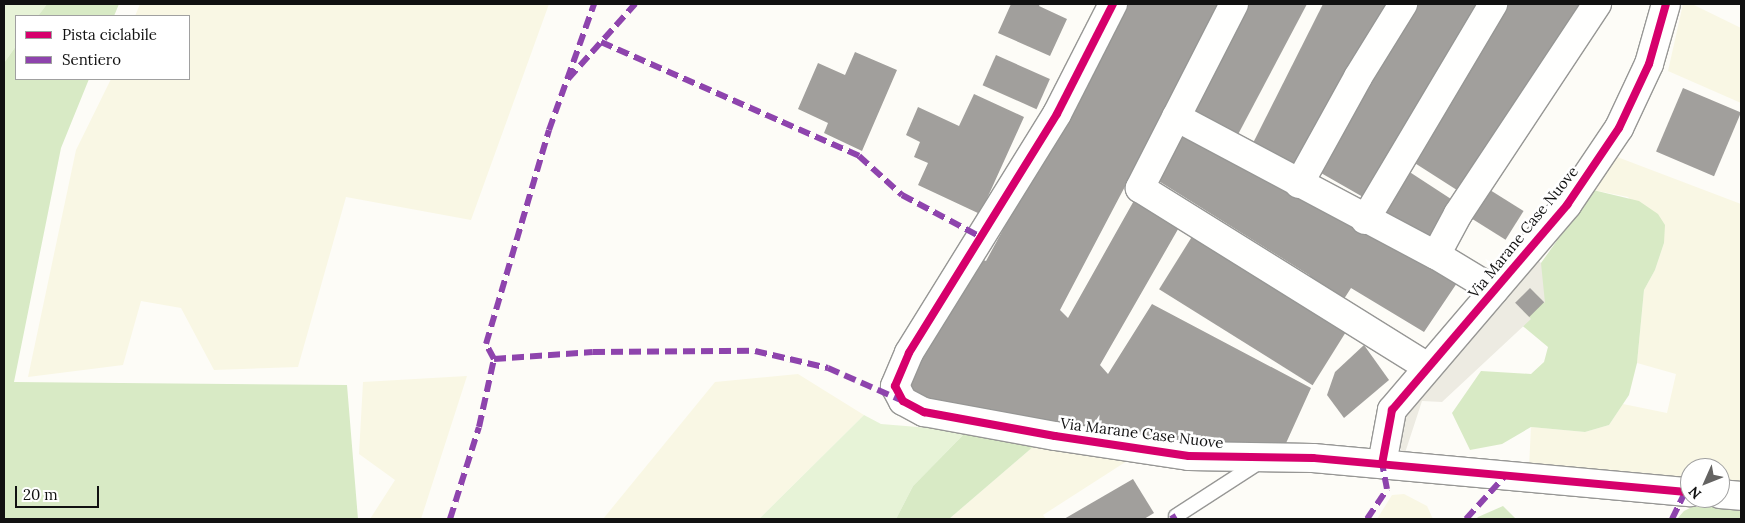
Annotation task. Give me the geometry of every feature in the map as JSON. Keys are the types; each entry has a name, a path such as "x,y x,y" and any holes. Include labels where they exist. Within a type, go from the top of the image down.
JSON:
{"street":[{"name":"Via Marane Case Nuove","path":"1114,4 1057,114 909,353 895,386 903,401 924,412 1055,436 1189,456 1264,460 1312,458 1680,491"},
{"path":"1234,4 1140,188 1428,367"},
{"path":"1299,184 1358,77 1403,4"},
{"path":"1365,220 1493,4"},
{"path":"1436,255 1458,214 1597,4"},
{"name":"Via Marane Case Nuove","path":"1382,464 1392,410 1567,205 1619,128 1649,64 1666,4"},
{"path":"1176,117 1365,220 1436,255 1494,290"}],"lane":[{"path":"1176,516 1264,460"}],"shaded area":[{"path":"140,4 549,4 471,220 346,197 298,367 214,370 181,308 141,301 123,365 28,377 76,150 111,80 190,80 190,15 135,15"},
{"path":"1683,4 1692,4 1741,28 1741,103 1668,71"},
{"path":"1612,155 1741,204 1741,486 1730,485 1730,458 1680,458 1680,482 1529,467 1531,427 1585,432 1609,425 1623,404 1667,413 1676,374 1637,363 1644,290 1655,270 1664,243 1628,197 1593,190"},
{"path":"1531,254 1541,263 1545,303 1530,289 1516,303 1531,319 1442,402 1422,401 1404,456 1398,443 1403,406"},
{"path":"798,374 864,415 759,519 603,519 715,382"},
{"path":"467,376 421,519 370,519 395,480 359,454 363,382"},
{"path":"1034,446 1127,461 1043,515 1046,519 949,519"},
{"path":"1404,494 1427,506 1433,519 1377,519 1392,495"}],"green space":[{"path":"4,4 47,4 39,15 15,15 15,47 4,63"},
{"path":"47,4 119,4 114,15 39,15"},
{"path":"15,47 15,80 89,80 61,148 14,382 347,385 358,519 4,519 4,63"},
{"path":"1593,190 1639,201 1658,214 1665,225 1664,243 1655,270 1644,290 1637,363 1629,395 1609,425 1585,432 1531,427 1502,444 1470,450 1452,413 1481,371 1531,374 1544,362 1548,347 1518,322 1541,263"},
{"path":"864,415 881,424 967,431 913,486 896,519 759,519"},
{"path":"967,431 1034,446 949,519 896,519 913,486"},
{"path":"1503,506 1516,519 1476,519 1478,517"},
{"path":"1741,507 1741,519 1677,519 1684,511 1690,508"}],"building":[{"path":"1011,4 1040,4 1039,6 1067,19 1050,56 998,33"},
{"path":"1126,4 1221,4 1060,310 1068,318 1136,197 1181,224 1100,365 1108,374 1152,304 1311,388 1282,452 950,411 903,391 976,257 986,261"},
{"path":"1243,4 1307,4 1234,142 1184,115"},
{"path":"1323,4 1395,4 1291,173 1250,149"},
{"path":"1416,4 1479,4 1363,197 1314,169"},
{"path":"1508,4 1580,4 1460,192 1410,160"},
{"path":"855,52 897,70 862,151 824,133 828,123 798,109 818,63 845,75"},
{"path":"996,55 1050,79 1036,109 983,85"},
{"path":"1683,88 1741,113 1714,176 1656,152"},
{"path":"974,94 1024,117 980,214 918,185 928,163 914,157 920,142 906,135 918,107 959,126"},
{"path":"1181,132 1399,251 1405,244 1459,280 1424,332 1351,288 1342,302 1327,294 1309,275 1157,180"},
{"path":"1405,169 1454,201 1427,244 1377,212"},
{"path":"1482,185 1524,211 1506,240 1464,214"},
{"path":"1193,235 1346,331 1313,385 1159,289"},
{"path":"1530,288 1544,302 1529,317 1515,303"},
{"path":"1364,345 1389,380 1344,418 1327,395 1335,372"},
{"path":"1133,479 1154,513 1144,519 1064,519"}],"marked path":[{"path":"450,519 479,427 494,359 486,344 549,130 594,4"},
{"path":"568,79 635,4"},
{"path":"601,42 859,156 902,195 981,237"},
{"path":"494,359 593,352 755,351 828,368 903,401"},
{"path":"1367,519 1387,489 1382,464"},
{"path":"1466,519 1505,476"},
{"path":"1672,519 1680,502"},
{"path":"1171,519 1176,516"}],"cycle path":[{"path":"1113,4 1057,114 909,353 895,386 903,401 924,412 1055,436 1189,456 1313,458 1680,491"},
{"path":"1382,464 1392,410 1567,205 1619,128 1649,64 1666,4"}]}
